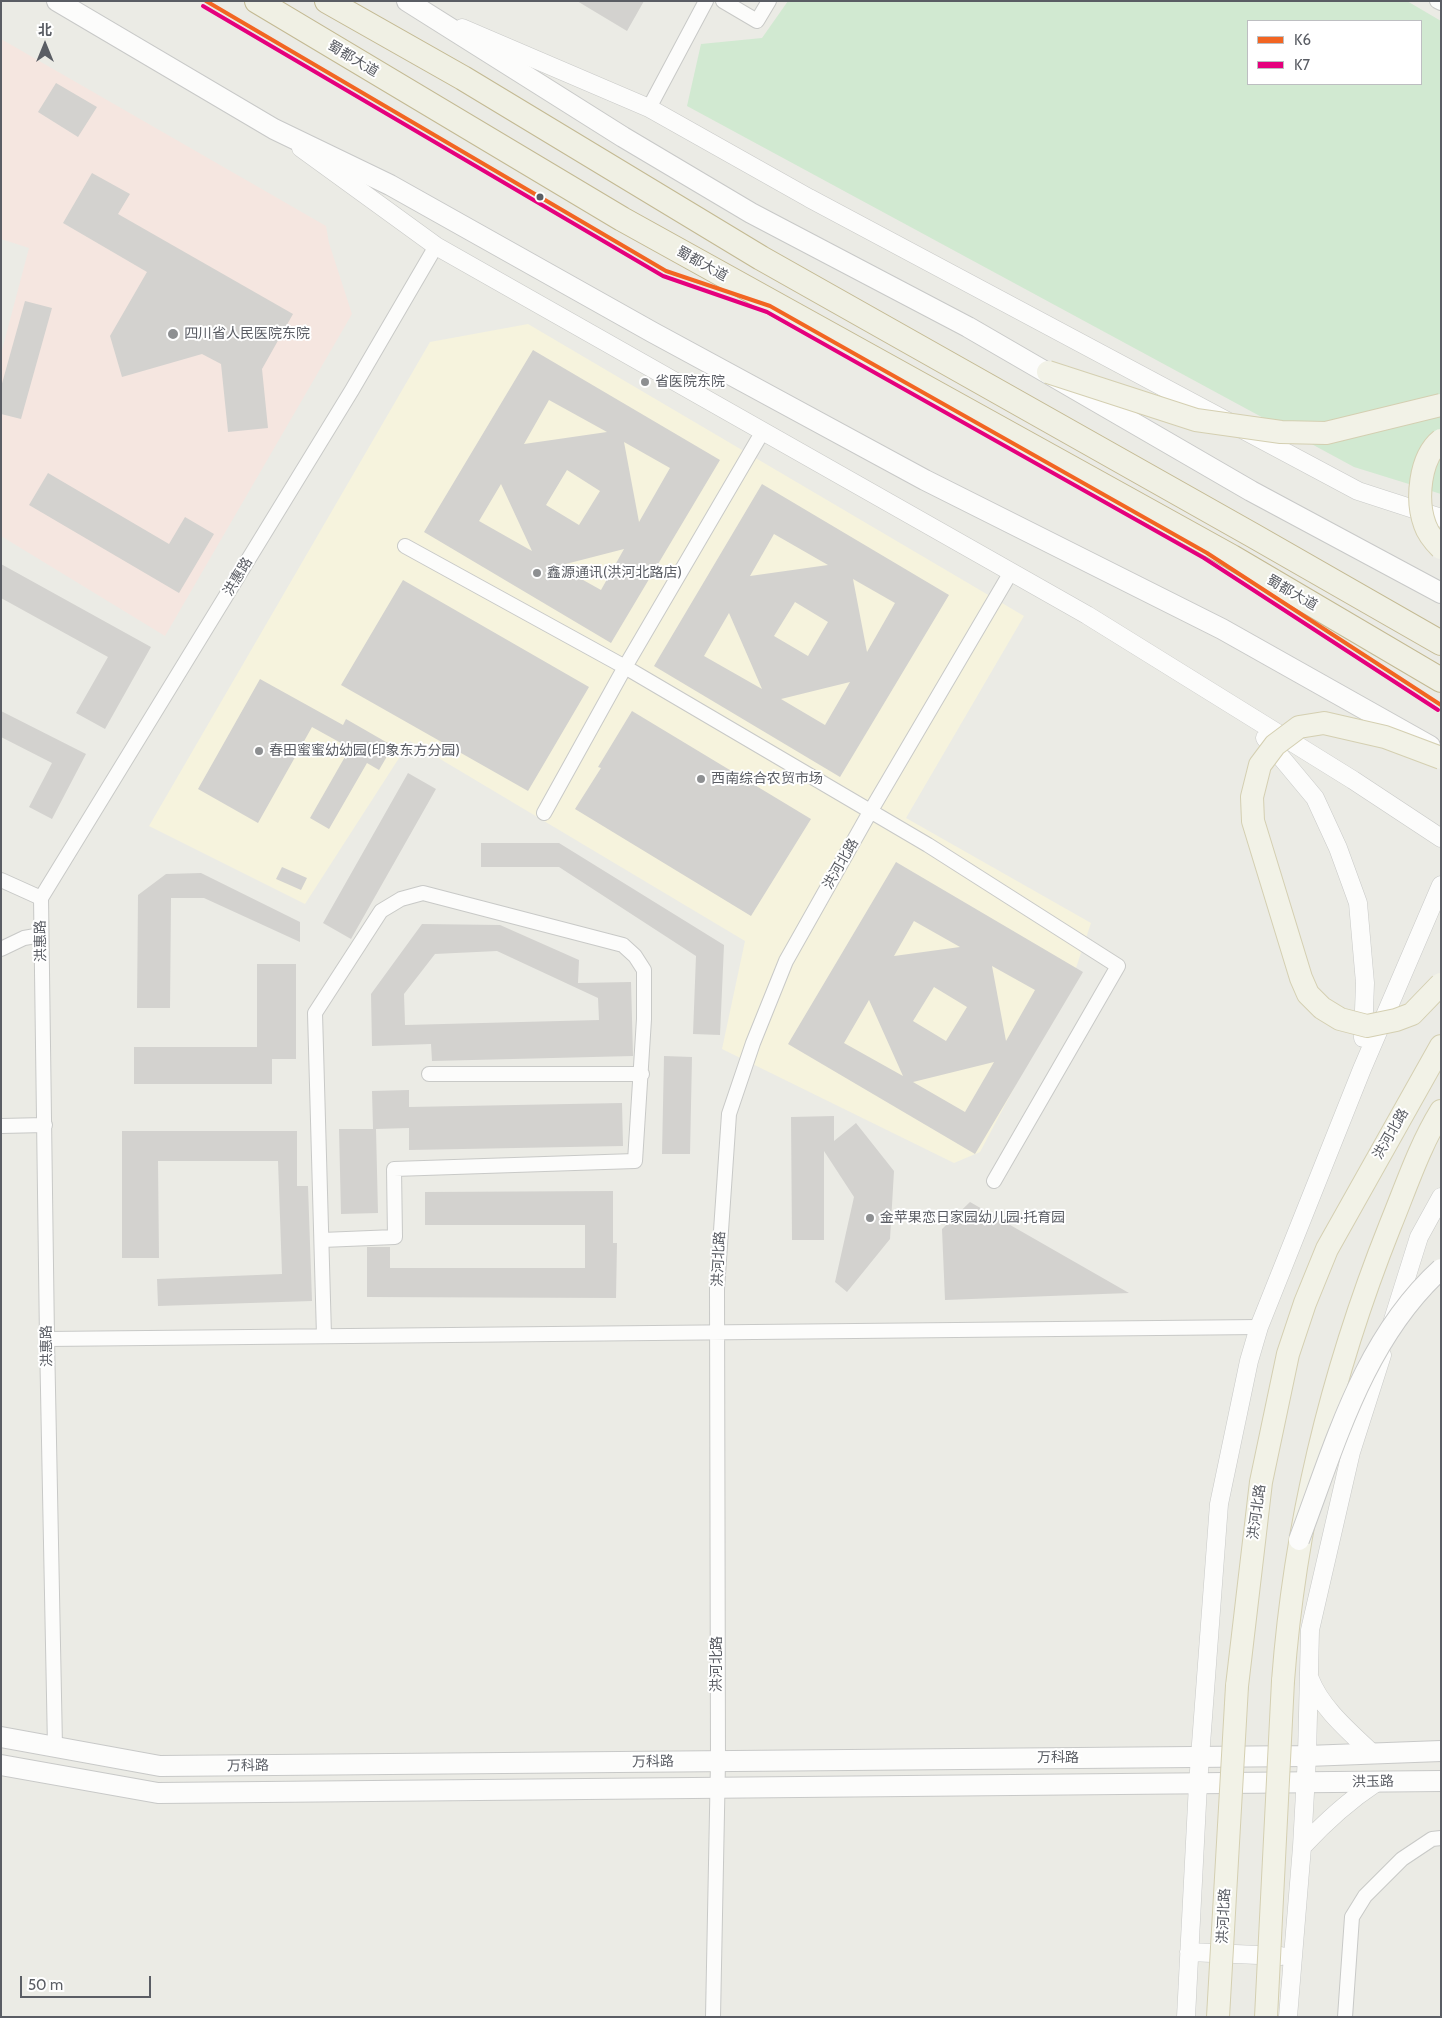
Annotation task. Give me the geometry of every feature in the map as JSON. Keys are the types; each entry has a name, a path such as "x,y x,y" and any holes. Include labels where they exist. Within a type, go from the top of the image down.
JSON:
{"highway":[{"name":"蜀都大道","path":"257,1 622,219 1232,557 1441,680"},
{"path":"327,1 463,78 761,258 1441,643"}],"main road":[{"path":"57,1 274,129 390,185 652,332 925,480 1222,629 1441,752"},
{"path":"407,1 623,137 752,213 968,327 1251,490 1441,593"},
{"path":"1048,372 1196,420 1281,432 1326,433 1441,405"},
{"path":"1441,440 1424,466 1419,496 1425,526 1441,548"},
{"path":"1441,758 1385,737 1324,723 1299,727 1275,745 1260,765 1252,797 1253,821 1301,978 1308,994 1322,1008 1340,1019 1367,1026 1396,1020 1412,1014 1441,984"},
{"name":"洪河北路","path":"1218,2017 1238,1686 1260,1491 1277,1399 1288,1354 1327,1250 1441,1046"},
{"path":"1266,2017 1286,1633 1299,1540 1323,1430 1340,1367 1371,1274 1426,1136 1441,1112"},
{"path":"1299,1540 1354,1394 1379,1345 1426,1283 1441,1269"},
{"name":"万科路","path":"1,1737 160,1766 1307,1756"},
{"name":"洪玉路","path":"1307,1756 1441,1751"},
{"name":"万科路","path":"1,1765 158,1793 1305,1783"},
{"name":"洪玉路","path":"1305,1783 1441,1781"}],"street":[{"path":"649,108 706,1"},
{"path":"723,1 757,21 770,1"},
{"path":"1437,1 1441,3"},
{"path":"424,12 649,108 809,198 1358,491 1441,518"},
{"path":"274,129 436,246 1087,615 1353,780 1441,838"},
{"name":"洪惠路","path":"56,1747 47,1339 41,898 342,407 436,246"},
{"path":"544,813 625,667 763,431"},
{"path":"405,546 625,667 928,846 1118,966 994,1180"},
{"name":"洪河北路","path":"713,2017 718,1761 717,1332 718,1280 729,1114 753,1043 786,960 870,812 1011,572"},
{"path":"1244,712 1314,798 1338,848 1358,903 1365,983 1362,1069"},
{"path":"1,880 41,898"},
{"path":"1186,2017 1198,1784 1219,1504 1249,1361 1259,1326 1362,1069 1441,885"},
{"path":"322,1240 395,1237 394,1169 636,1161 642,1074 644,970 635,956 623,945 423,893 401,899 381,911 315,1012 324,1336"},
{"path":"1,949 24,938 41,935"},
{"path":"429,1074 642,1074"},
{"path":"1,1126 45,1125"},
{"path":"1288,2017 1302,1847 1307,1756 1310,1630 1351,1452 1419,1237 1441,1197"},
{"path":"47,1339 1259,1326"},
{"path":"1309,1677 1315,1693 1349,1731 1373,1754"},
{"path":"1302,1847 1336,1812 1377,1782"},
{"path":"1345,2017 1352,1917 1364,1896 1402,1858 1432,1839 1441,1838"},
{"path":"1190,1952 1292,1957"}],"shaded area":[{"name":"四川省人民医院东院","path":"1,39 326,226 329,243 352,314 165,636 1,536 1,354 29,248 1,239"},
{"name":"西南综合农贸市场","path":"528,324 1024,616 906,818 1091,923 1073,977 980,1152 954,1163 722,1049 745,941 410,741 305,904 149,826 430,342"}],"green space":[{"path":"788,1 1407,1 1441,21 1441,494 1354,467 687,106 701,44 762,38"}],"building":[{"path":"577,1 644,1 627,31"},
{"path":"56,83 97,107 78,137 38,112"},
{"path":"92,173 130,194 118,214 293,314 262,369 268,428 228,432 221,364 202,354 122,377 110,336 147,272 63,223"},
{"path":"25,301 52,308 21,419 1,414 1,387"},
{"path":"533,350 720,460 611,643 424,532","holes":["549,400 607,432 524,444","624,442 670,468 639,522","567,470 600,491 579,525 546,505","501,484 532,551 479,521","624,549 601,590 558,566"]},
{"path":"48,473 169,544 185,517 214,534 179,593 29,505"},
{"path":"762,484 949,595 840,777 654,666","holes":["774,534 828,565 750,576","853,579 895,603 867,652","795,602 828,622 808,656 774,636","729,613 762,689 704,656","850,682 825,725 781,699"]},
{"path":"1,564 151,647 105,729 76,713 108,657 1,598"},
{"path":"403,580 589,687 528,791 341,685"},
{"name":"春田蜜蜜幼幼园(印象东方分园)","path":"260,679 343,725 346,719 393,746 379,770 367,763 329,829 310,818 350,748 312,727 258,823 198,789"},
{"path":"1,711 86,754 52,819 29,807 52,763 1,737"},
{"path":"632,711 811,819 751,916 575,809 601,768 598,767"},
{"path":"408,773 436,789 351,939 323,923"},
{"path":"481,843 559,843 724,945 720,1035 693,1034 696,956 559,867 481,867"},
{"path":"896,862 1083,972 975,1154 788,1044","holes":["914,921 960,947 894,956","992,966 1035,990 1006,1041","934,987 967,1007 946,1041 913,1021","869,1000 903,1076 844,1043","994,1062 965,1112 913,1082"]},
{"path":"282,867 307,878 301,890 276,879"},
{"path":"201,873 300,922 300,942 204,898 171,898 170,1008 137,1008 138,895 166,874"},
{"path":"422,924 500,925 579,960 578,983 631,982 633,1056 432,1061 431,1044 372,1046 371,994","holes":["497,951 598,998 599,1020 405,1025 404,994 435,954"]},
{"path":"257,964 296,964 296,1059 272,1059 272,1084 134,1084 134,1047 257,1047"},
{"path":"664,1056 692,1057 690,1154 662,1154"},
{"path":"409,1090 409,1107 622,1103 623,1146 409,1150 409,1128 376,1129 378,1213 341,1214 339,1129 373,1129 372,1091"},
{"name":"金苹果恋日家园幼儿园·托育园","path":"834,1116 834,1141 856,1123 894,1171 890,1239 847,1292 835,1282 854,1197 824,1151 824,1240 792,1240 791,1117"},
{"path":"122,1131 297,1131 297,1186 308,1186 312,1301 158,1306 157,1279 282,1274 278,1161 158,1161 159,1258 122,1258"},
{"path":"613,1191 613,1243 617,1243 616,1298 367,1297 367,1247 390,1247 390,1268 585,1268 585,1225 425,1225 425,1192"},
{"path":"970,1202 1129,1293 945,1300 942,1229"}],"transit line":[{"name":"K6","path":"206,1 666,271 770,306 1207,553 1441,705"},
{"name":"K7","path":"203,6 663,276 767,312 1204,558 1438,710"}],"place":[{"name":"四川省人民医院东院","path":"173,334"},
{"name":"省医院东院","path":"645,382"},
{"name":"鑫源通讯(洪河北路店)","path":"537,573"},
{"name":"春田蜜蜜幼幼园(印象东方分园)","path":"259,751"},
{"name":"西南综合农贸市场","path":"701,779"},
{"name":"金苹果恋日家园幼儿园·托育园","path":"870,1218"}]}
